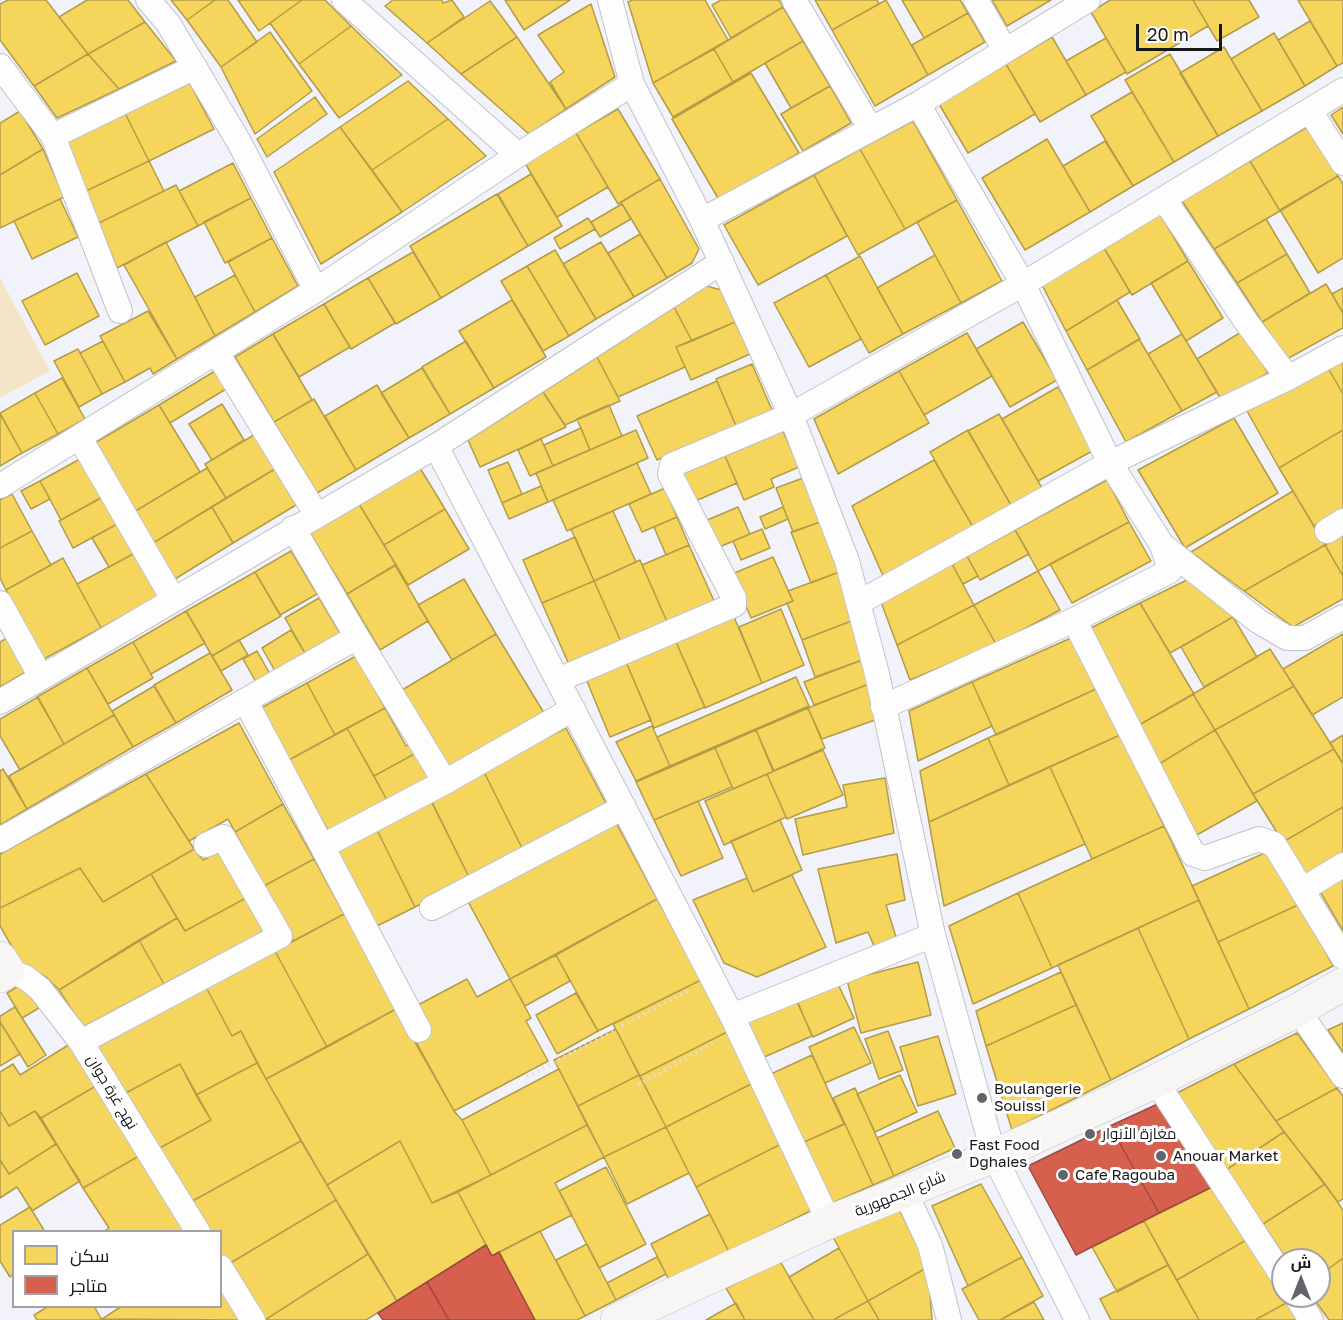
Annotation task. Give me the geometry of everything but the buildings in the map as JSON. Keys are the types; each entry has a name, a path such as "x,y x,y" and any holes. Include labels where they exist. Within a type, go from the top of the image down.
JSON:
{"street":[{"path":"148,0 168,22 239,142 316,290"},
{"path":"344,0 519,155"},
{"path":"610,0 632,84 702,220 791,415 847,561 877,674 933,935 994,1156 1077,1320"},
{"path":"794,0 871,129"},
{"path":"976,0 1005,50"},
{"path":"702,220 918,104 1088,0"},
{"path":"0,66 53,136 120,311"},
{"path":"53,136 195,67"},
{"path":"0,486 217,353 519,155 632,84"},
{"path":"558,680 733,606 734,598 670,470 674,464 791,415 1023,284 1343,90"},
{"path":"883,707 1074,620 1169,572 1171,567 1162,545 1110,463 1023,284 918,104"},
{"path":"1310,111 1343,163"},
{"path":"1164,199 1247,323 1287,378"},
{"path":"0,702 292,528 436,446 722,262"},
{"path":"858,603 1110,463 1287,378 1343,348"},
{"path":"217,353 316,514"},
{"path":"80,438 173,598"},
{"path":"436,446 735,1023 829,1222"},
{"path":"292,528 445,782"},
{"path":"1162,545 1258,621 1287,638 1305,638 1343,616"},
{"path":"0,603 41,677"},
{"path":"1074,620 1193,854 1205,858 1247,841 1266,839 1274,844 1343,957"},
{"path":"0,840 357,637"},
{"path":"246,702 419,1030"},
{"path":"323,846 445,782 573,709"},
{"path":"432,908 624,807"},
{"path":"81,1042 280,936 223,837 206,845"},
{"path":"1302,890 1343,865"},
{"path":"735,1023 933,935"},
{"name":"نهج غرة جوان","path":"3,969 25,976 40,989 81,1042 197,1230"},
{"name":"شارع الجمهورية","path":"617,1320 829,1222 994,1156 1156,1081 1298,1010 1343,984"},
{"path":"1298,1010 1343,1076"},
{"path":"1156,1081 1271,1258"},
{"path":"905,1192 930,1245 949,1320"},
{"path":"222,1270 253,1320"}],"path":[{"path":"527,1077 712,978"},
{"path":"638,1085 735,1023"}],"shaded area":[{"path":"0,278 50,371 0,398"}],"place":[{"name":"Boulangerie Souissi","path":"982,1098"},
{"name":"مغازة الأنوار","path":"1090,1134"},
{"name":"Fast Food Dghaies","path":"957,1154"},
{"name":"Anouar Market","path":"1161,1156"},
{"name":"Cafe Ragouba","path":"1063,1175"}]}
